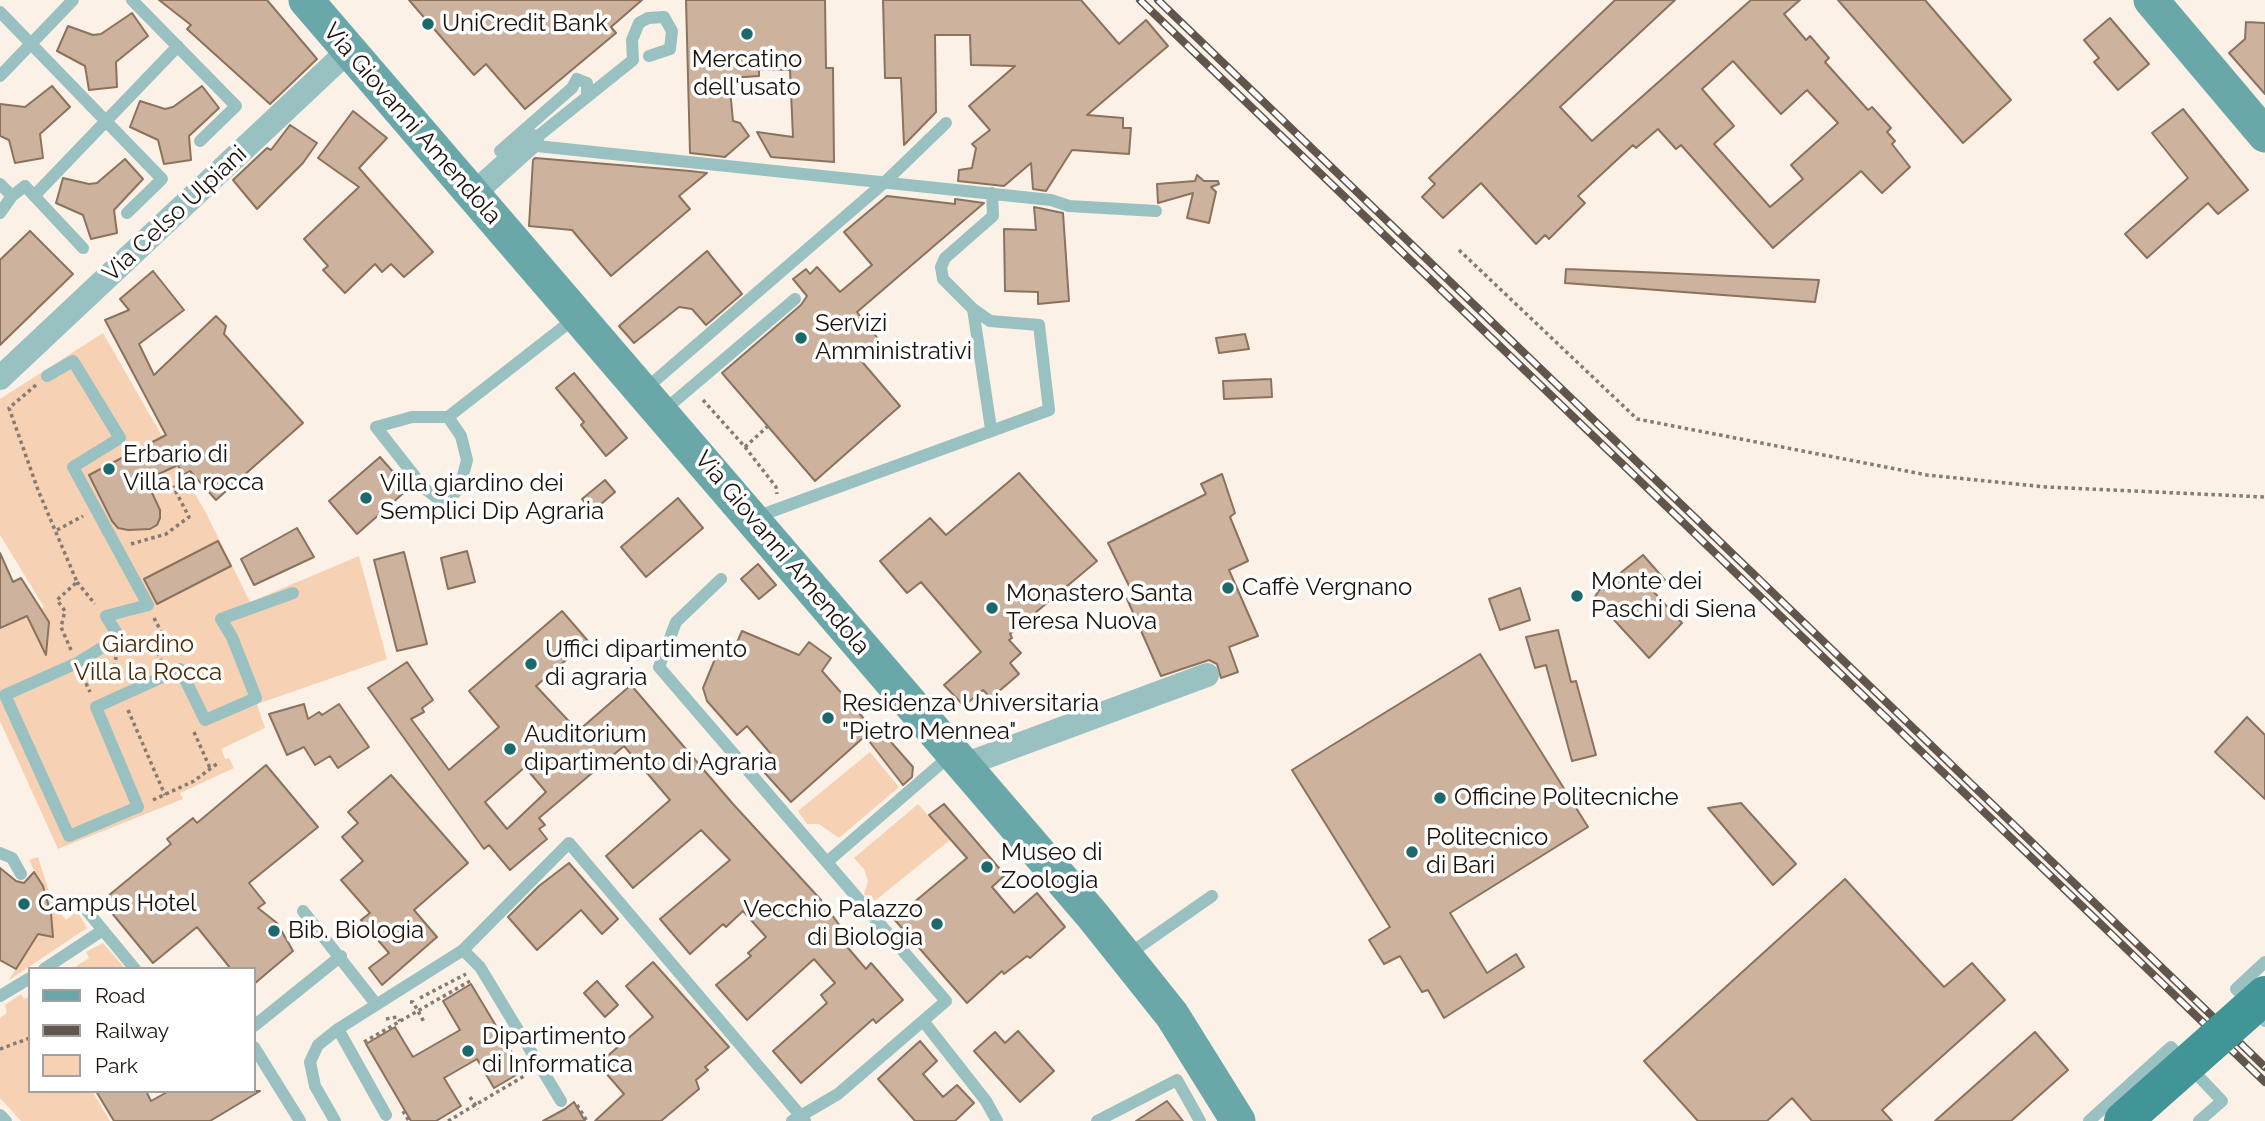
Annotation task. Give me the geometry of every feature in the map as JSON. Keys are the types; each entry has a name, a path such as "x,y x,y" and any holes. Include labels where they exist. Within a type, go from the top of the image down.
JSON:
{"main road":[{"name":"Via Giovanni Amendola","path":"306,0 1126,957 1172,1015 1238,1121"},
{"path":"2151,0 2265,135"},
{"path":"2109,1118 2250,992"},
{"path":"2160,1121 2265,1027"}],"street":[{"name":"Via Celso Ulpiani","path":"3,369 349,50"},
{"path":"472,195 530,143"},
{"path":"959,759 1207,675"}],"lane":[{"path":"0,76 74,0"},
{"path":"132,0 236,106 200,141"},
{"path":"0,12 162,179 127,213"},
{"path":"530,143 633,60 632,40 639,23 648,18 664,17 672,31 670,49 649,56"},
{"path":"34,196 178,46"},
{"path":"500,151 572,88 578,79 587,83 587,97"},
{"path":"652,402 946,122"},
{"path":"530,143 992,193 1051,200 1069,206 1156,211"},
{"path":"0,184 12,196"},
{"path":"0,213 12,196 25,186 83,248"},
{"path":"752,518 990,429 1049,410 1039,326 990,321 972,310 943,279 941,267 945,258 993,216 992,193"},
{"path":"652,402 795,299"},
{"path":"972,310 990,429"},
{"path":"448,417 461,436 467,460 460,487 445,504 424,488 391,450 376,427 412,417 448,417 578,315"},
{"path":"47,376 73,361 120,438 73,467 94,510 120,549 148,605 106,616 119,637 77,663 5,695 69,836 138,807 96,706 180,669 205,720 256,698 232,637 221,620 293,593"},
{"path":"335,1121 315,1086 310,1062 318,1045 376,1004 463,950 569,843 800,1119 838,1094 946,1001 659,667 676,622 721,579"},
{"path":"827,862 959,759"},
{"path":"0,853 12,858 21,874"},
{"path":"1126,957 1212,896"},
{"path":"83,906 133,967"},
{"path":"303,911 376,1004"},
{"path":"47,967 103,930"},
{"path":"463,950 480,967 561,1101"},
{"path":"256,1024 341,957"},
{"path":"2265,962 2250,992 2265,1021"},
{"path":"0,996 28,979"},
{"path":"924,1022 986,1101 998,1121"},
{"path":"338,1029 386,1115"},
{"path":"2109,1118 2171,1047 2222,1101 2199,1121"},
{"path":"256,1050 300,1121"},
{"path":"1097,1121 1177,1080 1200,1121"},
{"path":"0,1115 6,1121"}],"path":[{"path":"1459,250 1637,419 1927,475 2046,487 2265,498"},
{"path":"47,376 9,408 38,490 77,582 106,616"},
{"path":"745,447 768,426"},
{"path":"120,549 145,538 166,534 189,517 173,486"},
{"path":"57,530 94,510"},
{"path":"77,582 57,600 65,611 61,628 96,706"},
{"path":"148,605 180,669"},
{"path":"138,807 194,781 218,763"},
{"path":"400,1021 397,1017 380,1021 475,969"},
{"path":"369,1054 363,1043 475,978"},
{"path":"0,1049 28,1039"},
{"path":"449,1121 477,1107 530,1072"},
{"path":"471,1097 477,1107"},
{"path":"402,1110 409,1121"}],"green space":[{"name":"Giardino Villa la Rocca","path":"103,333 206,513 250,602 359,556 387,659 257,704 265,728 221,749 225,759 229,758 234,768 180,793 183,799 58,849 0,721 0,628 44,607 0,535 0,399"},
{"path":"870,752 899,787 839,838 819,824 807,824 798,811"},
{"path":"918,804 950,840 876,900 869,899 864,894 868,881 864,869 854,858"},
{"path":"38,857 52,901 58,911 66,920 77,911 87,928 9,980 35,936 42,935 37,877 29,860"},
{"path":"103,943 123,966 75,967 89,958 86,952"},
{"path":"21,994 24,999 28,997 28,1093 93,1093 110,1121 21,1121 0,1098 0,1018 7,1013 5,1005"}],"building":[{"path":"159,0 267,0 317,59 270,104 187,29 191,25"},
{"path":"409,0 642,0 611,27 616,33 525,109 486,64 474,75"},
{"path":"686,0 825,0 826,68 833,68 834,162 771,157 757,132 793,137 790,70 759,69 759,76 729,78 733,121 740,123 749,136 725,157 690,153"},
{"path":"883,0 1081,0 1119,44 1146,20 1168,46 1087,115 1123,118 1123,128 1131,128 1129,154 1072,150 1046,191 1033,189 1031,163 1004,186 958,181 959,170 972,168 976,148 972,144 990,130 969,106 1015,66 971,65 970,35 935,35 936,112 904,145 901,78 885,78"},
{"path":"1615,0 1675,0 1560,107 1592,141 1751,0 1800,0 1784,14 1806,40 1810,36 1829,58 1825,62 1868,110 1872,107 1891,128 1887,132 1895,141 1892,144 1910,167 1882,193 1861,171 1773,248 1681,145 1676,149 1658,129 1636,148 1633,145 1578,196 1585,203 1549,239 1545,235 1536,244 1481,183 1443,218 1422,197 1435,184 1429,178","holes":["1733,61 1781,114 1807,90 1838,123 1791,165 1803,179 1770,207 1714,144 1734,126 1702,89"]},
{"path":"1838,0 1925,0 2011,100 1963,143"},
{"path":"132,13 148,36 116,62 117,87 89,90 85,66 57,51 68,26 93,35 101,34"},
{"path":"2110,18 2149,64 2118,90 2094,62 2099,58 2084,40"},
{"path":"2246,22 2265,23 2265,94 2229,53 2245,39"},
{"path":"52,86 70,107 40,134 43,158 15,163 9,140 0,136 0,104 25,107"},
{"path":"202,86 219,108 189,136 191,160 164,164 158,140 130,127 140,101 165,109 173,107"},
{"path":"2183,109 2248,190 2218,214 2208,203 2147,258 2125,234 2188,178 2152,133"},
{"path":"353,111 387,138 359,168 433,252 404,277 391,264 382,272 375,264 345,293 323,270 328,266 304,239 359,187 318,158"},
{"path":"290,125 317,143 303,163 257,209 233,180 267,148 271,150"},
{"path":"535,158 707,173 679,196 690,209 611,276 572,230 529,226"},
{"path":"125,159 143,179 114,210 117,233 91,239 83,215 56,203 63,178 89,184 97,183"},
{"path":"1197,175 1204,181 1218,181 1219,184 1211,187 1216,192 1209,223 1187,218 1193,193 1158,203 1157,184 1195,181"},
{"name":"Servizi Amministrativi","path":"887,196 955,204 955,199 984,203 857,312 879,340 858,357 900,406 815,481 722,373 801,305 807,296 793,279 806,269 810,274 817,267 840,292 872,265 844,232"},
{"path":"1034,207 1063,213 1069,301 1038,304 1038,292 1005,291 1004,229 1036,230"},
{"path":"30,231 73,274 0,345 0,260"},
{"path":"707,251 742,294 706,325 692,309 679,307 634,343 619,326"},
{"path":"1566,269 1819,280 1815,302 1565,283"},
{"path":"153,271 184,310 139,344 154,375 216,316 226,326 224,334 303,423 216,500 190,471 183,475 178,465 146,480 160,510 160,518 157,525 150,529 128,530 118,528 112,521 89,475 166,435 105,320 129,310 120,299"},
{"path":"1245,334 1249,349 1219,353 1216,338"},
{"path":"574,373 627,438 606,456 581,425 584,422 556,388"},
{"path":"1271,379 1272,397 1224,399 1223,381"},
{"path":"380,457 408,489 357,534 329,501"},
{"name":"Monastero Santa Teresa Nuova","path":"1019,473 1097,561 1010,634 1012,638 1009,640 1021,653 1010,663 1019,674 991,698 983,690 964,706 944,685 981,652 921,582 907,593 880,561 930,518 946,535"},
{"path":"1222,474 1235,513 1230,517 1248,561 1229,570 1258,636 1229,647 1238,672 1221,678 1217,664 1209,660 1161,676 1127,599 1134,596 1108,543 1206,494 1201,484"},
{"path":"605,480 615,492 592,512 582,499"},
{"path":"678,498 703,528 646,577 621,547"},
{"path":"297,528 314,557 254,585 241,559"},
{"path":"218,541 231,566 157,604 144,579"},
{"path":"467,551 475,582 448,589 441,558"},
{"path":"404,552 427,644 397,651 374,560"},
{"path":"0,553 13,582 21,578 49,622 46,655 27,616 0,628"},
{"path":"1643,555 1665,580 1652,590 1682,623 1649,658 1594,598 1611,573 1614,578"},
{"path":"758,564 776,585 759,599 741,579"},
{"path":"1520,588 1530,620 1500,630 1489,599"},
{"path":"562,611 588,641 536,686 578,731 631,685 733,804 821,900 843,930 837,935 866,969 871,963 903,1000 876,1023 873,1019 801,1083 773,1051 827,1003 821,995 835,983 814,959 747,1020 716,985 751,956 748,953 766,937 743,911 726,927 723,924 690,954 660,919 730,860 701,830 633,888 606,856 670,800 624,746 539,818 545,825 539,829 547,839 510,870 489,845 484,849 368,688 407,662 433,700 422,708 424,712 411,719 449,770 499,727 469,691","holes":["525,767 546,792 507,829 485,802"]},
{"path":"1558,630 1571,682 1576,681 1596,755 1572,761 1546,665 1535,668 1526,637"},
{"name":"Residenza Universitaria \"Pietro Mennea\"","path":"742,631 799,655 809,642 831,658 822,671 873,729 791,802 764,772 777,761 747,726 737,735 707,701 703,688 722,642 735,647"},
{"name":"Officine Politecniche","path":"1480,654 1588,827 1450,913 1487,973 1516,954 1524,967 1444,1018 1428,990 1422,992 1400,956 1384,964 1369,940 1390,927 1292,770"},
{"path":"304,704 308,719 319,712 322,715 339,704 369,747 338,768 330,756 315,765 304,747 287,755 269,714"},
{"path":"2247,717 2265,735 2265,799 2215,752"},
{"path":"875,724 913,767 912,777 903,785 869,741"},
{"path":"266,765 318,827 249,883 265,903 258,908 277,923 293,951 256,982 256,967 229,967 197,927 153,963 102,901 171,844 167,839 193,818 197,823"},
{"path":"391,775 468,863 414,910 437,937 382,985 369,968 389,953 361,920 370,913 341,880 363,861 342,837 358,823 348,812"},
{"path":"1741,803 1796,864 1773,885 1708,808"},
{"name":"Vecchio Palazzo di Biologia","path":"944,804 1005,875 992,887 1014,913 1037,893 1065,927 1030,958 1027,956 1004,974 1002,971 967,1003 894,919 967,858 929,815"},
{"path":"569,863 618,919 602,934 581,910 537,950 508,917 539,886"},
{"name":"Campus Hotel","path":"0,868 16,881 24,883 34,872 43,886 51,914 53,937 38,934 16,969 0,960"},
{"path":"1845,879 1944,987 1972,963 2005,1000 1882,1110 1892,1121 1812,1121 1792,1098 1767,1121 1698,1121 1644,1061"},
{"path":"653,962 729,1047 705,1067 708,1070 696,1080 699,1089 661,1121 595,1121 624,1094 598,1064 653,1017 626,986"},
{"path":"597,981 618,1005 605,1017 584,993"},
{"name":"Dipartimento di Informatica","path":"471,984 523,1071 494,1088 477,1059 444,1078 461,1106 436,1121 411,1121 366,1044 395,1027 413,1057 460,1030 443,1001"},
{"path":"1018,1031 1054,1071 1020,1102 974,1051 995,1032 1005,1043"},
{"path":"2035,1032 2068,1070 2011,1121 1935,1121"},
{"path":"920,1041 937,1061 923,1074 943,1097 957,1085 974,1103 955,1121 915,1121 878,1079"},
{"path":"260,1091 210,1121 114,1121 97,1093 147,1093 151,1101 165,1093"},
{"path":"1167,1101 1183,1121 1136,1121"},
{"path":"574,1102 585,1121 543,1121 565,1109"}],"railway":[{"path":"1140,0 2265,1082"},
{"path":"1158,0 2265,1067"}],"place":[{"name":"UniCredit Bank","path":"428,24"},
{"name":"Mercatino dell'usato","path":"747,34"},
{"name":"Servizi Amministrativi","path":"801,338"},
{"name":"Erbario di Villa la rocca","path":"109,469"},
{"name":"Villa giardino dei Semplici Dip Agraria","path":"366,498"},
{"name":"Caffè Vergnano","path":"1228,588"},
{"name":"Monte dei Paschi di Siena","path":"1577,596"},
{"name":"Monastero Santa Teresa Nuova","path":"992,608"},
{"name":"Uffici dipartimento di agraria","path":"531,664"},
{"name":"Residenza Universitaria \"Pietro Mennea\"","path":"828,718"},
{"name":"Auditorium dipartimento di Agraria","path":"510,749"},
{"name":"Officine Politecniche","path":"1440,798"},
{"name":"Politecnico di Bari","path":"1412,852"},
{"name":"Museo di Zoologia","path":"987,867"},
{"name":"Campus Hotel","path":"24,904"},
{"name":"Vecchio Palazzo di Biologia","path":"937,924"},
{"name":"Bib. Biologia","path":"274,931"},
{"name":"Dipartimento di Informatica","path":"468,1051"}]}
